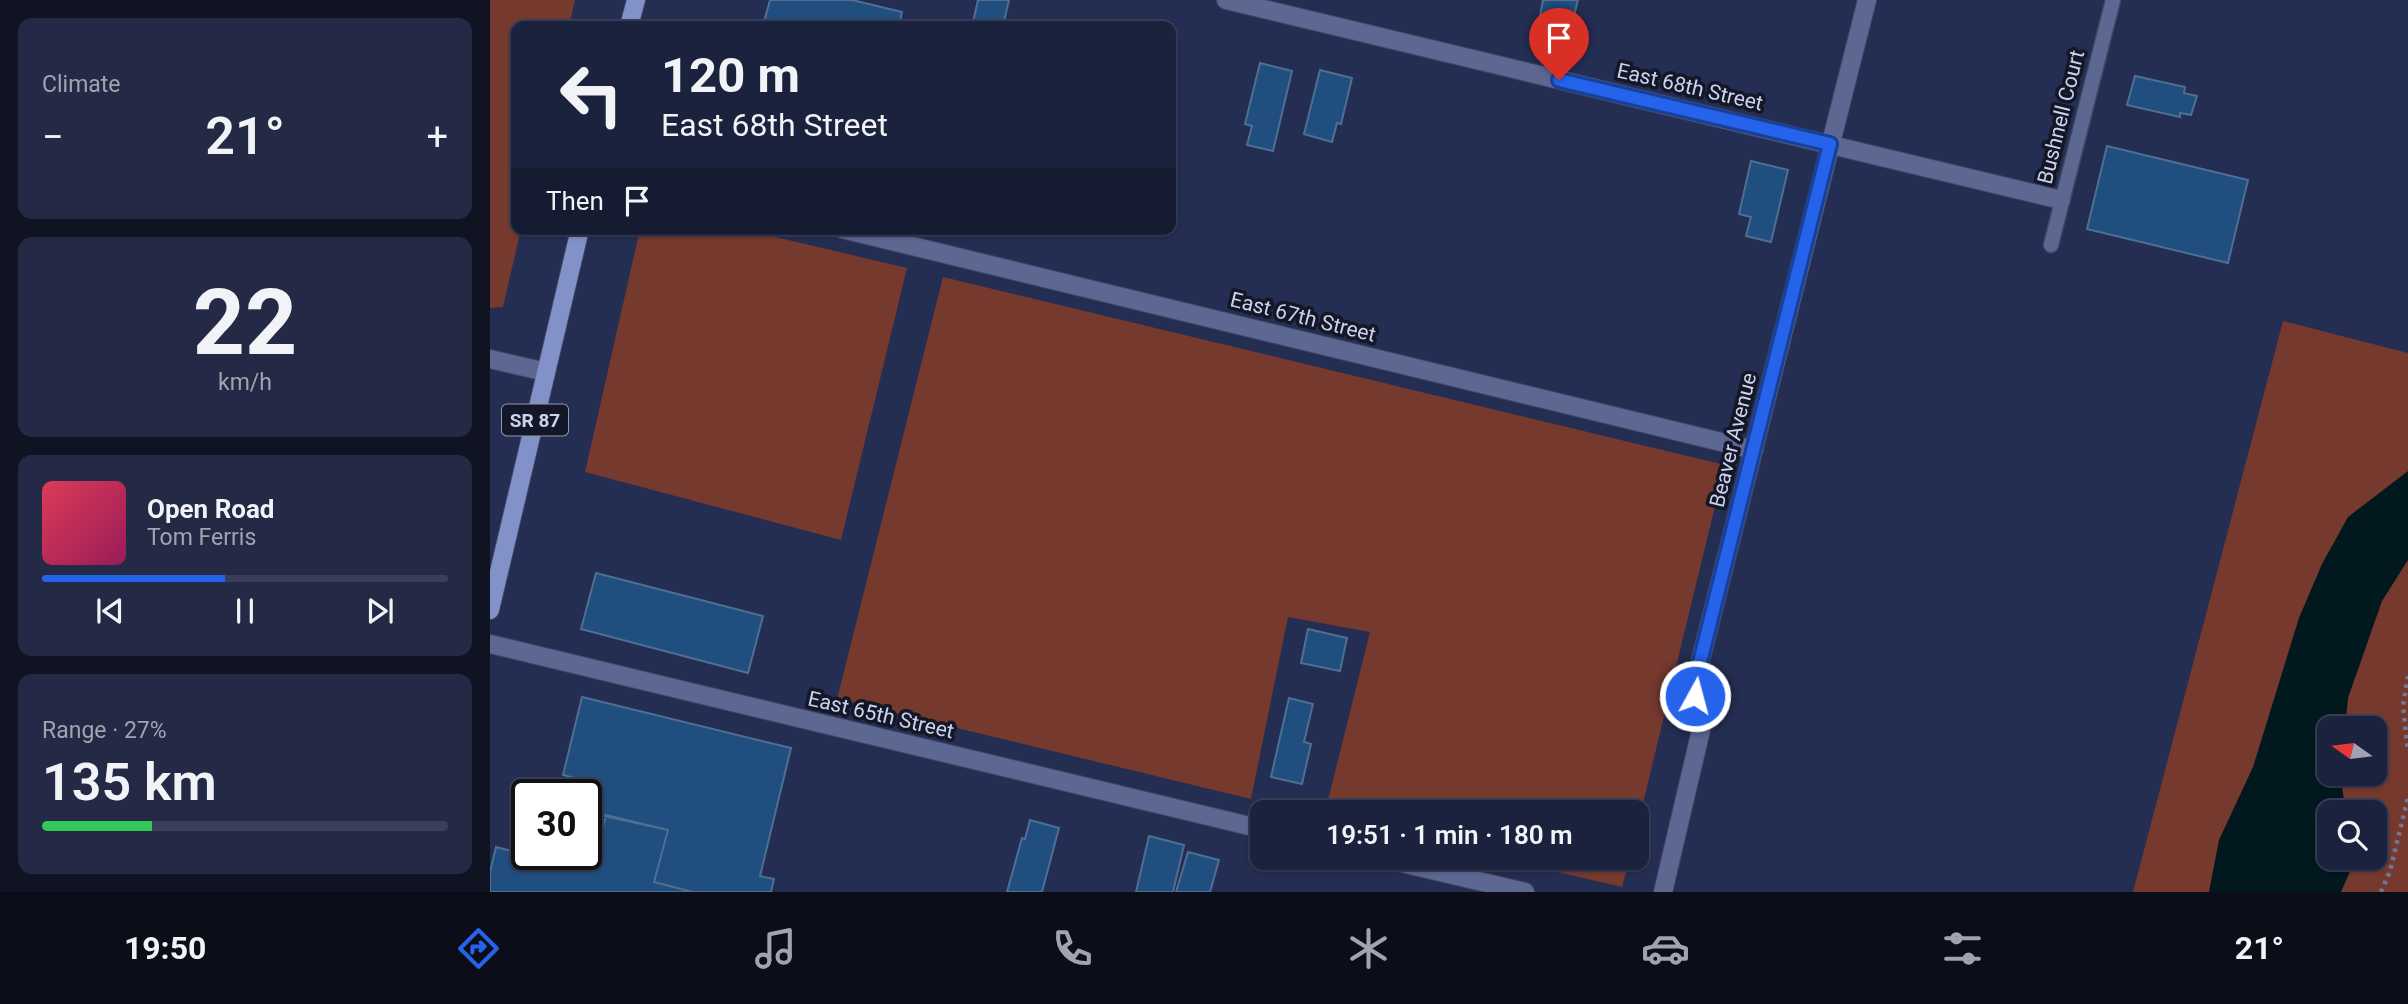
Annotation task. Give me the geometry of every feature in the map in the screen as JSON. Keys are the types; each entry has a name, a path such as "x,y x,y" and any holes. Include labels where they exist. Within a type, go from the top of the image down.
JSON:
{"main road":[{"path":"630,21 636,0"},
{"name":"SR 87","path":"490,610 579,235"}],"street":[{"name":"East 68th Street","path":"1226,0 2062,200"},
{"name":"Beaver Avenue","path":"1663,892 1701,730 1701,717 1695,696 1696,678 1867,0"},
{"name":"East 67th Street","path":"867,235 1754,450"},
{"path":"490,359 546,372"},
{"name":"East 65th Street","path":"490,644 1250,826"},
{"path":"1432,870 1525,892"}],"lane":[{"name":"Bushnell Court","path":"2052,245 2113,0"}],"path":[{"path":"2408,676 2403,706 2408,752"},
{"path":"2381,892 2390,871 2408,797"}],"shaded area":[{"path":"490,0 575,0 570,21 511,21 511,235 520,235 503,307 490,308"},
{"path":"639,235 767,235 907,268 841,540 585,472"},
{"path":"943,277 1725,465 1644,800 1328,800 1370,632 1288,617 1251,799 837,699"},
{"path":"2283,321 2408,353 2408,892 2133,892"},
{"path":"1549,870 1627,870 1622,887"}],"water":[{"path":"2408,471 2408,560 2382,601 2348,698 2346,716 2317,716 2317,786 2342,786 2344,800 2317,800 2317,870 2351,870 2341,892 2209,892 2219,840 2253,767 2299,618 2322,564 2348,517"}],"building":[{"path":"770,0 852,0 902,12 900,21 764,21"},
{"path":"978,0 1009,0 1004,21 973,21"},
{"path":"1543,0 1578,0 1571,28 1539,21"},
{"path":"1260,63 1292,71 1273,151 1247,145 1252,126 1245,124"},
{"path":"1320,70 1352,78 1341,124 1337,123 1332,142 1304,134"},
{"path":"2135,76 2185,87 2184,93 2197,96 2191,115 2180,113 2180,117 2127,105"},
{"path":"2107,146 2248,180 2228,263 2087,229"},
{"path":"1751,161 1788,170 1771,242 1746,236 1751,217 1739,214"},
{"path":"596,573 763,616 748,673 581,629"},
{"path":"1308,629 1347,638 1340,671 1301,663"},
{"path":"582,697 791,748 760,876 774,879 771,892 693,892 654,882 668,830 602,816 602,779 579,779 563,775"},
{"path":"1289,698 1313,704 1304,742 1311,744 1302,784 1271,777"},
{"path":"606,815 668,830 654,882 693,892 490,892 490,872 496,847 511,851 511,870 602,870 602,831"},
{"path":"1030,820 1059,828 1042,892 1007,892 1022,838 1025,839"},
{"path":"1149,836 1184,845 1173,892 1136,892"},
{"path":"1188,852 1219,860 1210,892 1176,892"}],"route":[{"path":"1559,80 1830,144 1696,678 1695,696"}]}
